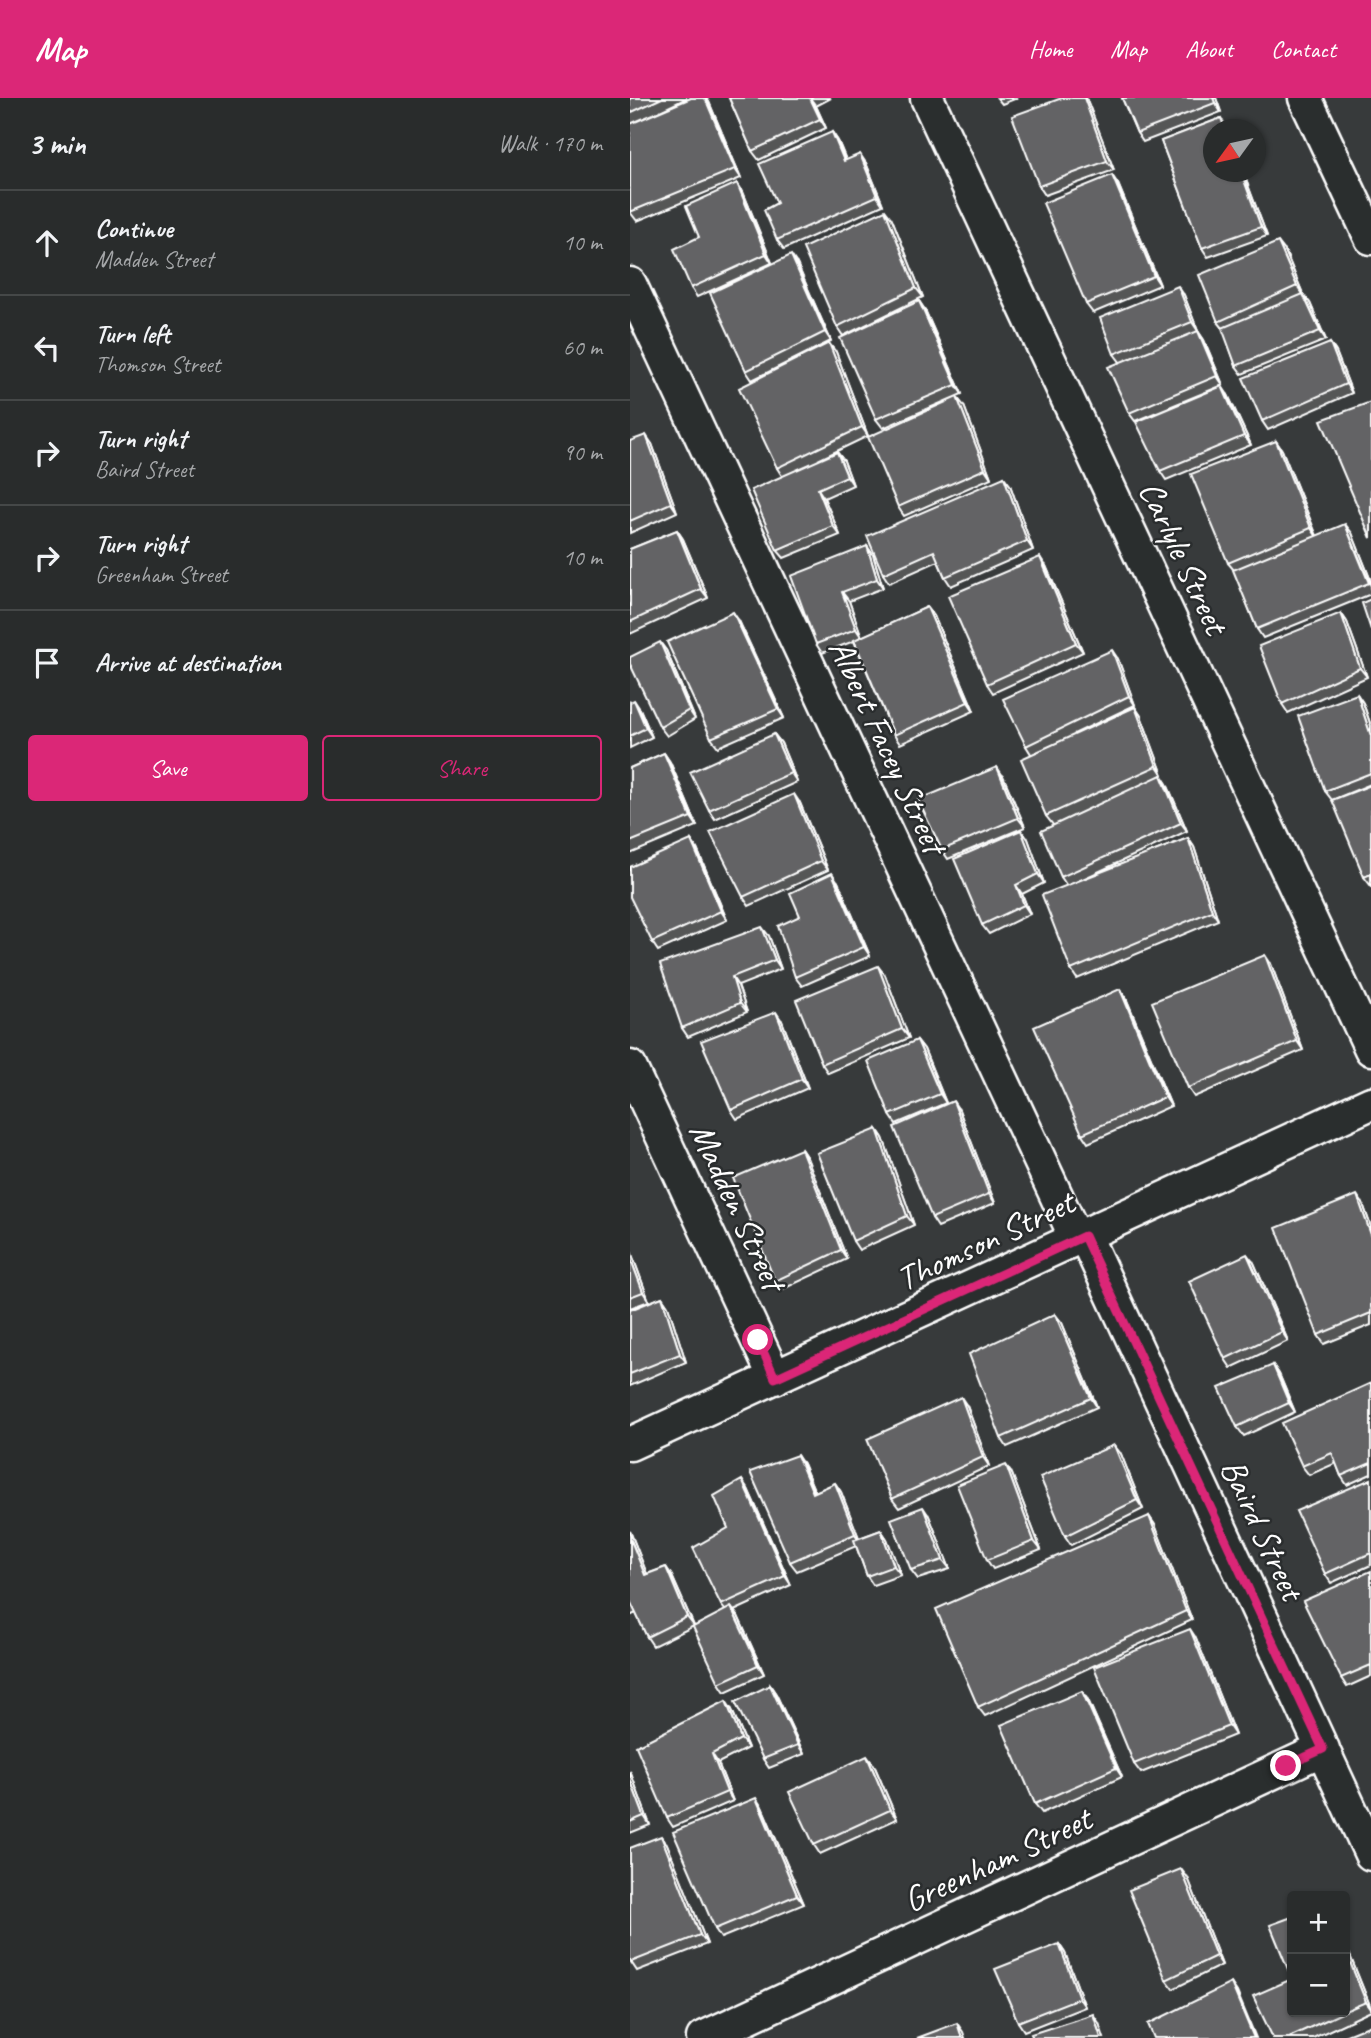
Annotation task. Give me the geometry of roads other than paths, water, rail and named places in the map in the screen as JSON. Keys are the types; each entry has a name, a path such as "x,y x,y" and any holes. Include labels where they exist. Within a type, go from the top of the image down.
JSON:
{"street":[{"name":"Carlyle Street","path":"928,98 1371,1049"},
{"path":"1306,98 1371,238"},
{"name":"Albert Facey Street","path":"630,284 1081,1238"},
{"name":"Madden Street","path":"630,1066 775,1378"},
{"name":"Thomson Street","path":"630,1444 1371,1104"},
{"name":"Baird Street","path":"1081,1238 1371,1854"},
{"name":"Greenham Street","path":"703,2038 1323,1749"}]}
